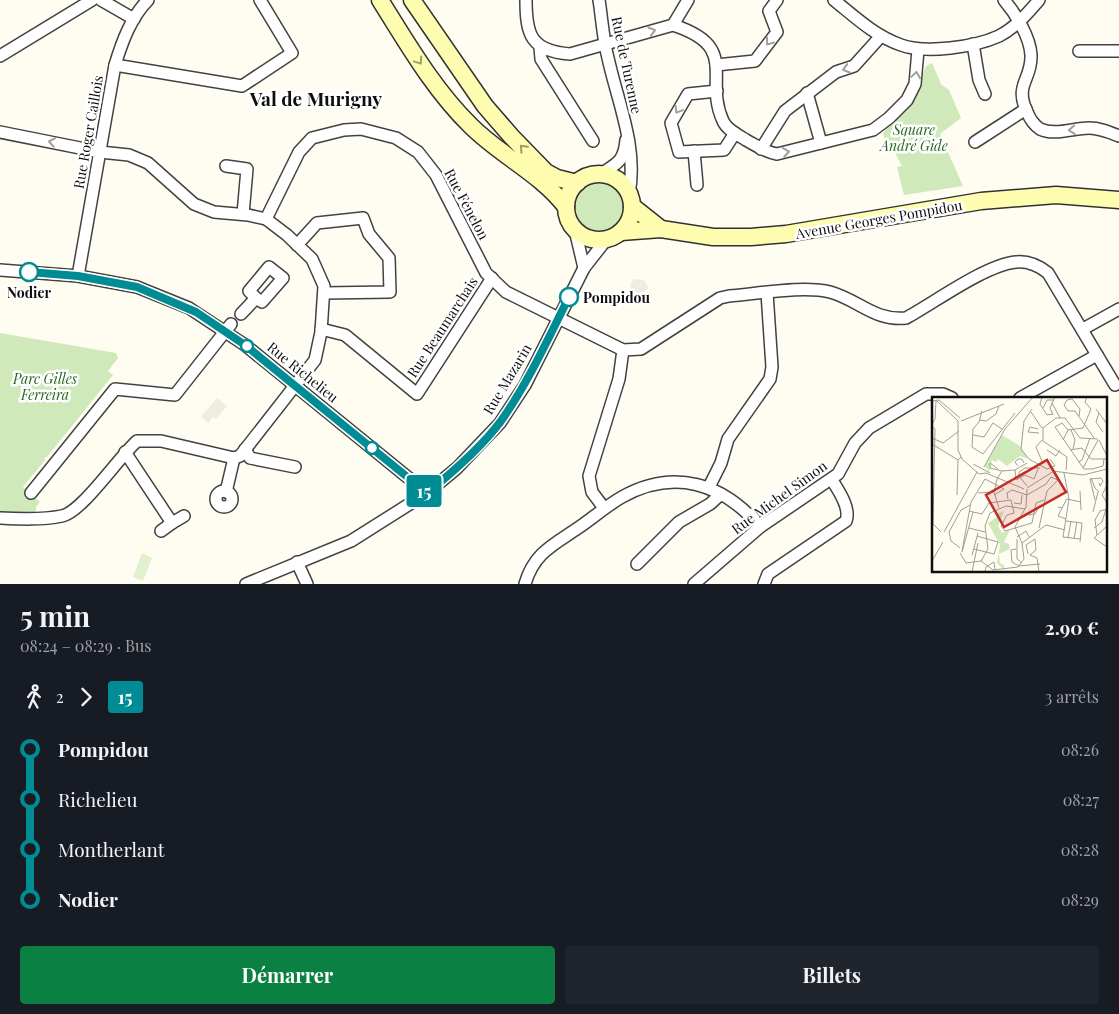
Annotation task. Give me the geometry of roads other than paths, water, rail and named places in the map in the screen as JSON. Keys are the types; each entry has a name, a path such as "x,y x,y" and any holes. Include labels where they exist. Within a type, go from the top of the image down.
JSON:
{"main road":[{"path":"380,0 431,78 470,126 499,151 544,183 566,207"},
{"path":"412,0 485,106 511,136 546,172 557,178 577,182"},
{"path":"601,174 618,180 630,200 627,225 621,232 606,240 589,238 575,230 570,223 566,207 567,198 577,182 593,175 601,174"},
{"name":"Avenue Georges Pompidou","path":"621,232 661,229 713,237 751,237 786,234 981,201 1056,195 1119,200"},
{"name":"Avenue Georges Pompidou","path":"1097,198 1119,205"},
{"name":"Avenue Georges Pompidou","path":"630,200 661,229"}],"street":[{"path":"0,56 92,0"},
{"path":"102,0 134,19"},
{"name":"Rue Roger Caillois","path":"78,276 115,65 121,45 134,19 148,0"},
{"path":"115,65 242,86 292,53 260,0"},
{"path":"526,0 530,36 540,47 554,52 570,54 673,25 686,29 709,46 716,65 717,91 723,122 735,134 761,149 777,154 873,130 889,118 906,100 915,84 918,50"},
{"name":"Rue de Turenne","path":"599,0 606,45 632,150 630,200"},
{"path":"673,25 688,0"},
{"path":"716,65 755,61 777,32 769,11 777,0"},
{"path":"834,0 881,36 918,50 973,44 1000,36 1018,22 1039,0"},
{"path":"1004,0 1027,41 1031,56 1021,91 1022,101 1039,128 1050,132 1089,128 1102,129 1119,136"},
{"path":"761,149 785,111 836,72 854,66 881,36"},
{"path":"973,44 979,80 985,94"},
{"path":"540,47 541,59 593,141"},
{"path":"1079,51 1119,51"},
{"path":"717,91 688,94 671,123 679,152 724,150 735,134"},
{"path":"808,93 821,144"},
{"path":"975,142 1026,109"},
{"name":"Rue Fénelon","path":"266,219 299,152 312,138 344,130 368,130 396,138 418,152 436,175 486,273 506,292 623,350"},
{"path":"0,132 100,152 129,155 148,163 194,204 214,212 243,214 266,219 312,259 324,286 315,360 294,384 240,456 234,458 161,441 137,441 125,452 76,510 63,516 0,518"},
{"name":"Rue de Turenne","path":"601,174 621,160 625,153 627,136"},
{"path":"694,151 697,185"},
{"path":"226,166 247,169 243,214"},
{"path":"297,245 317,223 364,218 368,234 389,258 390,292 324,293"},
{"path":"575,230 584,268"},
{"name":"Rue Mazarin","path":"246,584 351,541 427,493 457,468 500,423 525,385 584,268 606,240"},
{"path":"604,508 592,492 589,476 619,379 623,350 641,349 720,298 816,289 832,292 892,320 906,318 998,268 1014,262 1030,263 1048,273 1083,329 1115,386"},
{"name":"Rue Richelieu","path":"0,270 78,276 144,290 189,308 234,322 294,384 427,493"},
{"name":"Rue Beaumarchais","path":"320,329 344,335 417,394 492,278"},
{"path":"709,487 721,463 728,439 770,379 772,367 767,293"},
{"path":"30,494 115,389 175,395 234,322 256,298"},
{"path":"1083,329 1119,308"},
{"path":"1022,397 1097,355"},
{"name":"Rue Michel Simon","path":"694,584 760,527 832,480 838,474 855,443 868,428 926,394 943,394 950,397"},
{"path":"245,448 250,458 295,467"},
{"path":"125,452 172,523"},
{"path":"226,492 234,458"},
{"path":"764,584 768,574 846,521 846,507 832,480"},
{"path":"525,584 529,570 541,554 622,496 646,487 673,481 709,487 748,513 760,527"},
{"path":"637,564 679,522 710,504 721,494"},
{"path":"161,531 184,516"},
{"path":"297,562 307,584"}],"place":[{"name":"Nodier","path":"29,272"},
{"name":"Pompidou","path":"569,297"}],"district":[{"name":"Val de Murigny","path":"316,98"}],"park label":[{"name":"Square André Gide","path":"914,138"},
{"name":"Parc Gilles Ferreira","path":"45,386"}]}
